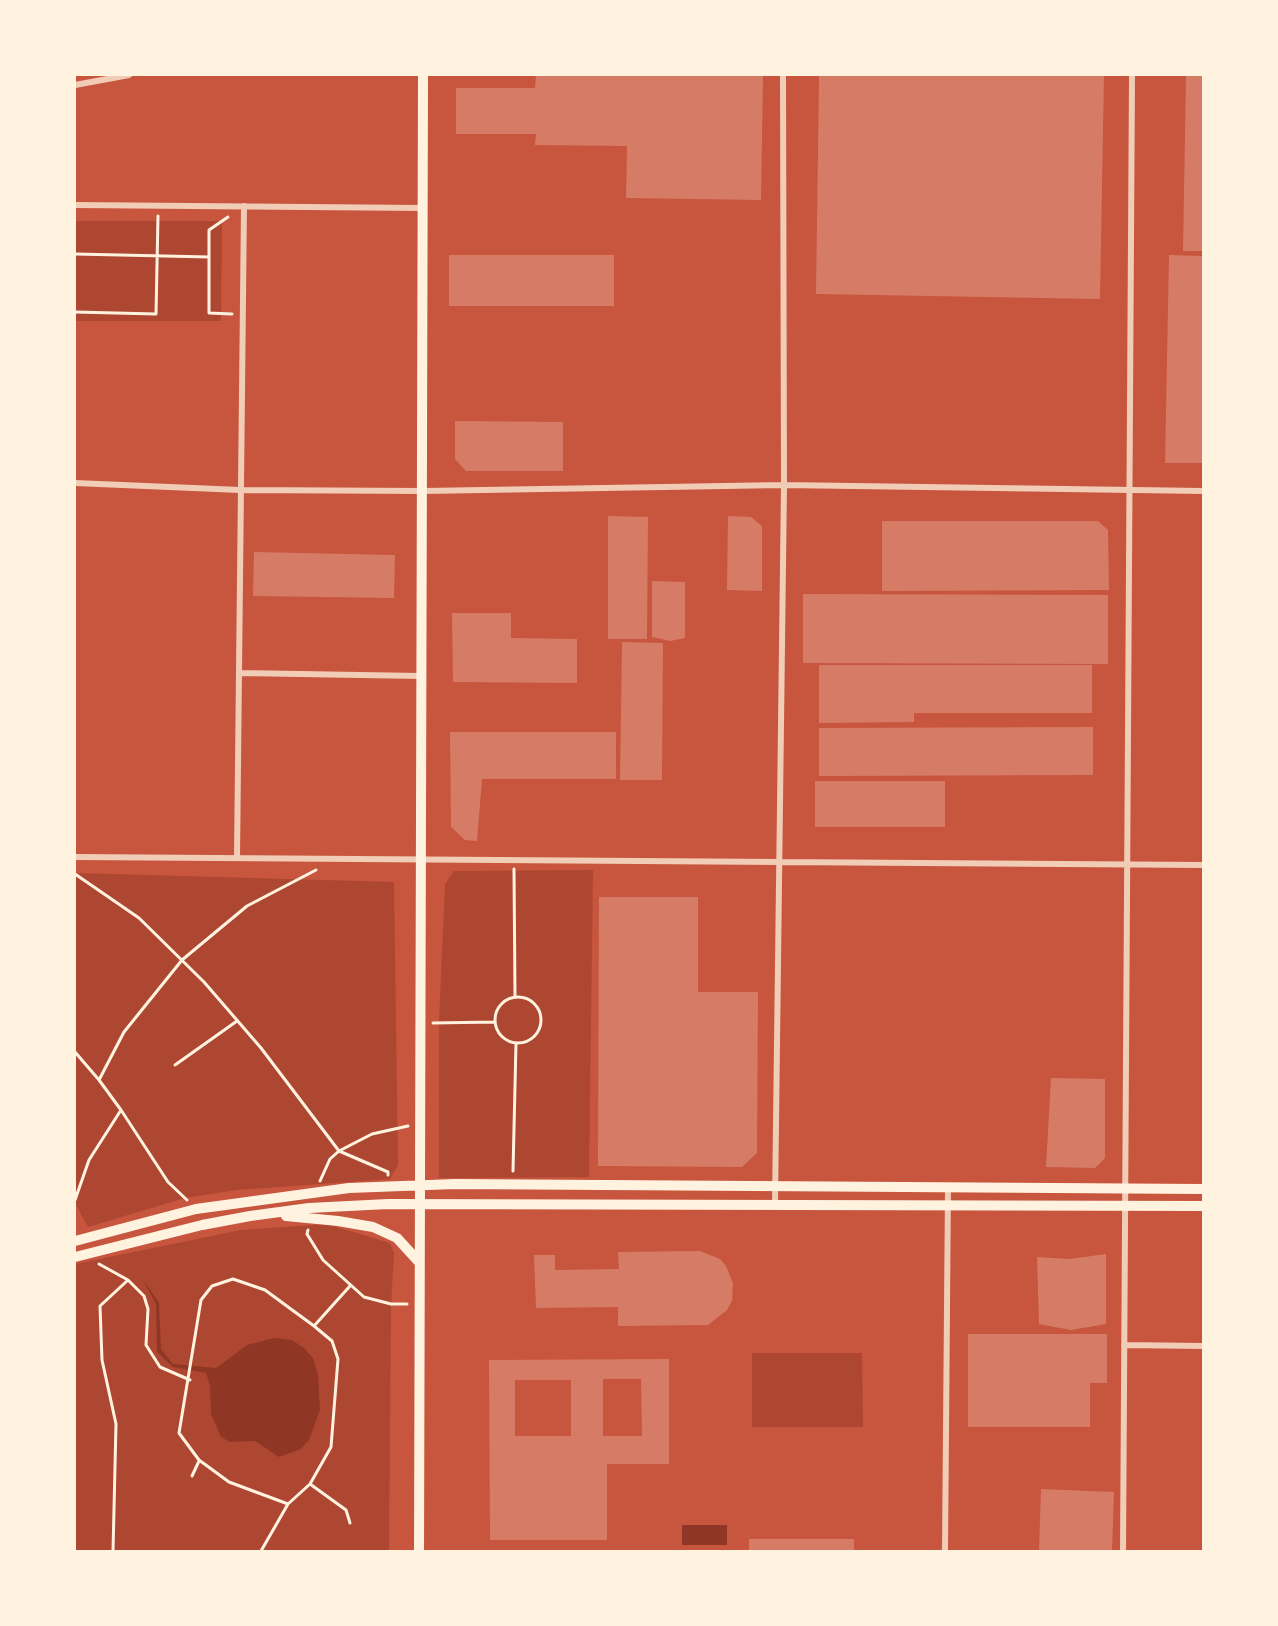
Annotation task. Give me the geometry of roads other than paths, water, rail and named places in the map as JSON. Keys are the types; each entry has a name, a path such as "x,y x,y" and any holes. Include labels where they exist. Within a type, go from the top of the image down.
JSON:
{"main road":[{"path":"419,1551 423,75"},
{"path":"75,1241 196,1209 316,1192 388,1186 1203,1189"},
{"path":"75,1257 250,1216 309,1208 419,1203 1203,1206"},
{"path":"250,1216 308,1218 357,1224 387,1232 406,1246 419,1262"}],"street":[{"path":"75,85 129,75"},
{"path":"775,1203 784,485 783,75"},
{"path":"1124,1551 1124,1189 1131,492 1132,75"},
{"path":"75,205 422,208"},
{"path":"237,857 244,206"},
{"path":"75,483 240,490 423,491 784,485 1131,492 1203,491"},
{"path":"239,674 421,676"},
{"path":"75,857 1203,865"},
{"path":"945,1551 948,1187"},
{"path":"1124,1345 1203,1346"}]}
